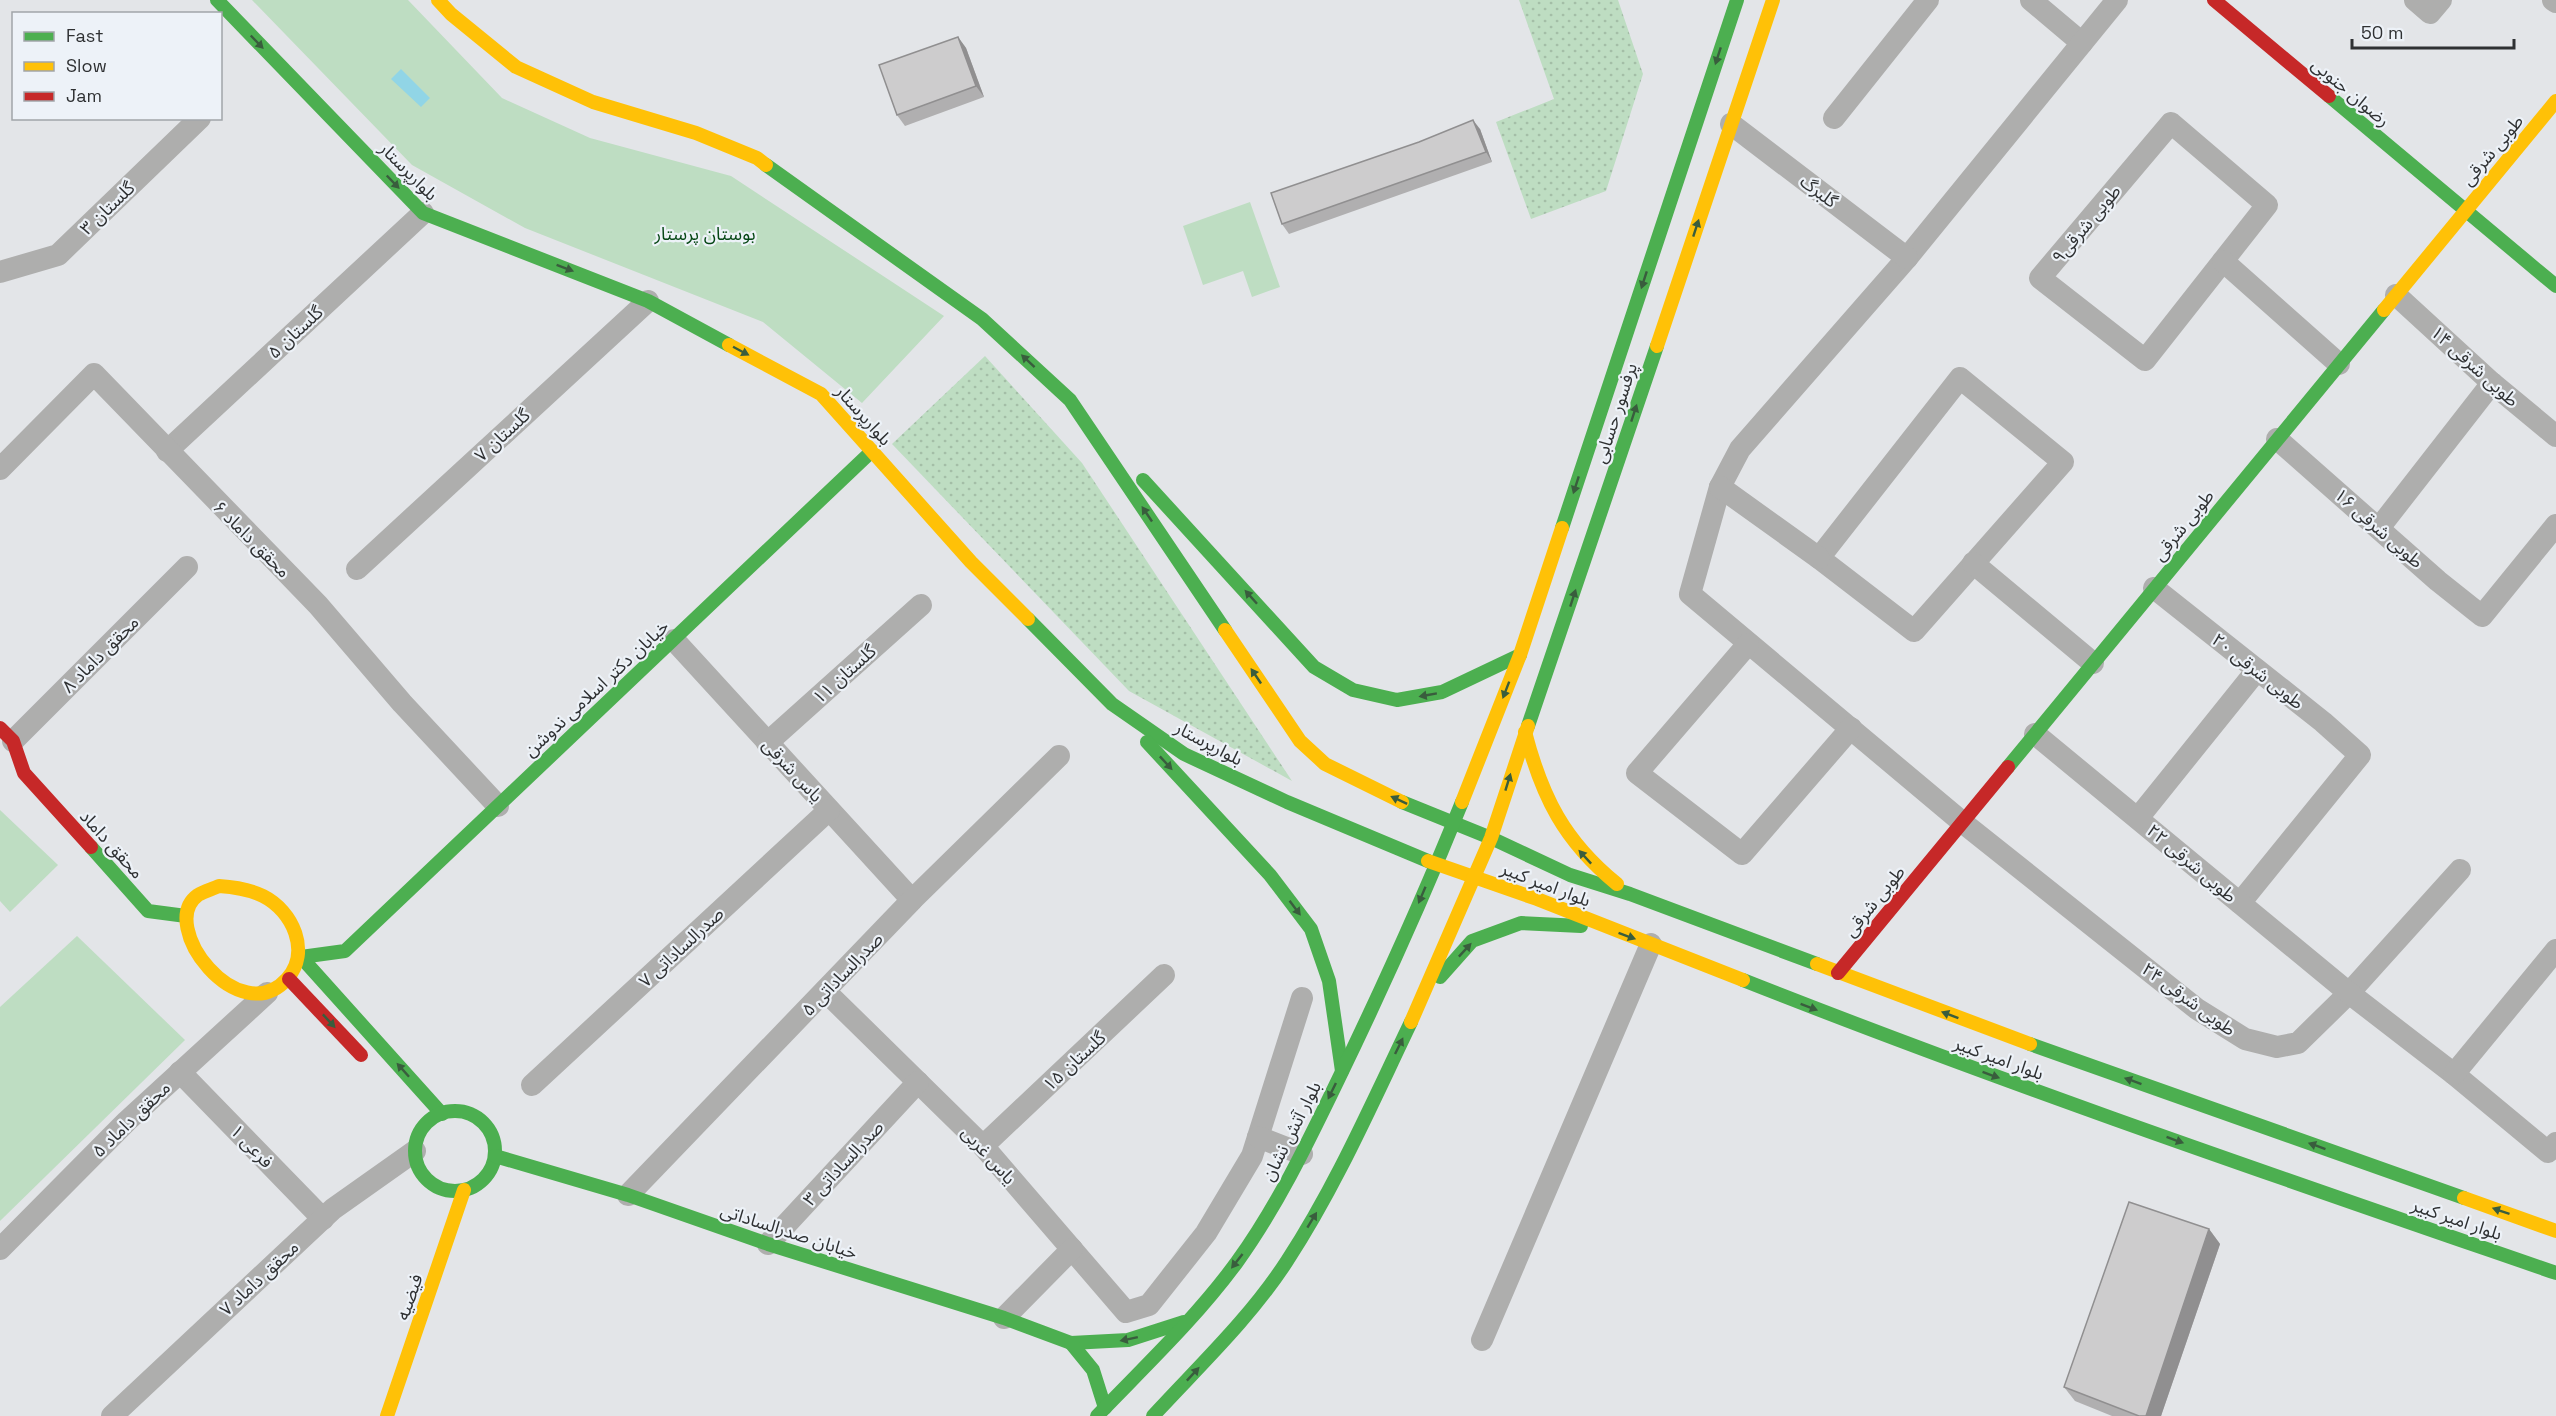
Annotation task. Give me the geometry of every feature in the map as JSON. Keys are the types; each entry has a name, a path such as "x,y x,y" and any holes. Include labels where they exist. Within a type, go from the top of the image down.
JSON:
{"street":[{"name":"بلوارپرستار","path":"217,0 423,213 648,301 820,394 971,562 1112,704 1184,754 1287,802 1435,864"},
{"path":"438,0 451,14 516,67 593,102 696,133 757,158 982,319 1070,400 1314,667 1353,690 1397,700 1442,692 1520,655"},
{"name":"پرفسور حسابی","path":"1453,822 1520,655 1737,0"},
{"name":"پرفسور حسابی","path":"1491,838 1773,0"},
{"path":"1834,118 1928,0"},
{"path":"2031,0 2082,43"},
{"path":"1819,558 1960,378 2063,462 1914,631 1819,558 1720,487 1740,449 1907,258 2117,0"},
{"name":"رضوان جنوبی","path":"2214,0 2556,286"},
{"path":"2415,0 2430,14 2441,0"},
{"name":"طوبی شرقی","path":"1838,973 2465,211 2553,111"},
{"name":"گلستان ۳","path":"0,272 58,255 198,120"},
{"name":"طوبی شرقی۹","path":"2171,123 2267,205 2223,261 2145,360 2040,278 2171,123"},
{"name":"گلبرگ","path":"1731,124 1907,258"},
{"name":"گلستان ۵","path":"167,451 423,213"},
{"path":"2223,261 2339,364"},
{"name":"طوبی شرقی ۱۴","path":"2396,295 2492,383 2556,436"},
{"name":"گلستان ۷","path":"357,569 648,301"},
{"name":"محقق داماد ۶","path":"0,469 94,374 318,605 402,703 498,806"},
{"path":"2379,528 2492,383"},
{"path":"1070,400 1300,741 1325,764 1406,804 1453,822"},
{"name":"طوبی شرقی ۱۶","path":"2277,440 2438,581 2482,616 2556,525"},
{"name":"خيابان دکتر اسلامی ندوشن","path":"301,957 345,951 872,451"},
{"name":"طوبی شرقی ۲۴","path":"1720,487 1690,594 1962,822 2197,1009 2245,1039 2277,1047 2298,1043 2349,993 2460,870"},
{"path":"1973,563 2093,663"},
{"name":"محقق داماد ۸","path":"6,734 187,567"},
{"name":"طوبی شرقی ۲۰","path":"2154,588 2323,722 2360,755 2240,903"},
{"name":"گلستان ۱۱","path":"767,743 921,605"},
{"name":"یاس شرقی","path":"674,640 912,900"},
{"path":"1748,644 1637,773 1742,854 1851,728"},
{"path":"2138,818 2257,670"},
{"path":"1112,704 1270,875 1311,929 1329,981 1342,1071"},
{"path":"1525,732 1534,770 1569,839 1596,868 1630,894"},
{"name":"محقق داماد","path":"6,734 24,772 148,910 186,916"},
{"name":"طوبی شرقی ۲۲","path":"2035,734 2349,993 2454,1074 2548,1152 2556,1143"},
{"path":"1308,748 1313,771"},
{"name":"صدرالساداتی ۵","path":"628,1195 912,900 1059,756"},
{"name":"محقق داماد","path":"8,766 24,772"},
{"path":"1287,802 1308,798"},
{"name":"صدرالساداتی ۷","path":"532,1085 830,810"},
{"name":"بلوار امیر کبیر","path":"1453,822 1570,875 1630,894 2220,1117 2556,1231"},
{"name":"بلوار آتش نشان","path":"1101,1412 1185,1322 1252,1240 1302,1154 1342,1071 1388,975 1453,822"},
{"path":"1153,1416 1240,1322 1286,1263 1327,1195 1425,993 1491,838"},
{"name":"بلوار امیر کبیر","path":"1435,864 1474,876 1842,1019 2209,1147 2556,1273"},
{"path":"301,957 289,979 267,993 246,993 231,987 210,971 190,944 186,916 190,903 206,889 219,886 251,890 267,898 282,910 294,928 301,957 442,1114"},
{"path":"1425,993 1472,941 1521,923 1603,927"},
{"path":"1482,1340 1651,944"},
{"path":"2454,1074 2556,950"},
{"name":"گلستان ۱۵","path":"983,1146 1164,975"},
{"path":"289,979 370,1064"},
{"name":"یاس غربی","path":"825,991 983,1146 1126,1312 1149,1305 1206,1233 1252,1156 1258,1137"},
{"name":"محقق داماد ۵","path":"0,1249 127,1121 267,993"},
{"path":"1302,998 1258,1137 1302,1154"},
{"name":"فرعی ۱","path":"180,1072 323,1219"},
{"name":"صدرالساداتی ۳","path":"768,1244 918,1082"},
{"path":"454,1112 477,1118 486,1125 492,1136 495,1156 492,1167 476,1186 464,1190 441,1189 430,1183 422,1174 415,1151 422,1120 442,1114 454,1112"},
{"name":"محقق داماد ۷","path":"112,1416 323,1219 415,1151"},
{"name":"خیابان صدرالساداتی","path":"495,1156 628,1195 768,1244 1004,1318 1071,1343"},
{"name":"فیضیه","path":"387,1416 464,1190"},
{"path":"1004,1318 1072,1249"},
{"path":"1071,1343 1128,1341 1185,1322"},
{"path":"1071,1343 1093,1370 1101,1412"}],"green space":[{"name":"بوستان پرستار","path":"252,0 408,0 502,98 590,138 731,176 944,316 862,403 763,322 525,228 412,165"},
{"path":"1519,0 1618,0 1643,74 1606,191 1531,219 1496,122 1554,99"},
{"path":"1250,202 1280,287 1252,297 1243,271 1203,285 1183,226"},
{"path":"985,356 1082,463 1292,781 1129,691 892,444"},
{"path":"0,810 58,865 10,912 0,901"},
{"path":"77,936 185,1040 0,1221 0,1007"}],"water":[{"path":"401,69 430,98 421,107 391,79"}],"building":[{"path":"958,37 976,86 897,115 879,65"},
{"path":"1473,120 1486,152 1282,224 1271,193 1419,142"},
{"path":"2129,1202 2209,1229 2146,1416 2139,1416 2064,1387"}],"traffic: fast":[{"path":"217,0 423,213 648,301 729,345"},
{"path":"1562,528 1737,0"},
{"path":"2329,96 2556,286"},
{"path":"766,165 982,319 1070,400 1225,630"},
{"path":"2008,767 2384,310"},
{"path":"1528,726 1657,346"},
{"path":"301,957 345,951 872,451"},
{"path":"1143,480 1314,667 1353,690 1397,700 1442,692 1520,655"},
{"path":"1028,619 1112,704 1184,754 1287,802 1428,861"},
{"path":"1147,742 1270,875 1311,929 1329,981 1342,1071"},
{"path":"1402,802 1491,838 1570,875 1630,894 1817,964"},
{"path":"1097,1416 1205,1303 1237,1262 1266,1218 1304,1150 1387,977 1462,802"},
{"path":"91,847 148,911 186,916"},
{"path":"1440,977 1472,941 1521,923 1581,926"},
{"path":"301,957 442,1114"},
{"path":"1743,980 2046,1095 2556,1273"},
{"path":"1153,1416 1240,1322 1287,1261 1322,1203 1411,1022"},
{"path":"2030,1044 2464,1198"},
{"path":"455,1111 470,1114 483,1123 492,1136 495,1151 492,1166 483,1179 470,1188 455,1191 440,1188 427,1179 418,1166 415,1151 418,1136 427,1123 440,1114 455,1111"},
{"path":"495,1156 628,1195 768,1244 1004,1318 1071,1343 1128,1340 1184,1322"},
{"path":"1071,1343 1093,1370 1105,1408"}],"traffic: slow":[{"path":"438,0 451,14 516,67 593,102 696,133 757,158 766,165"},
{"path":"1657,346 1773,0"},
{"path":"2384,310 2556,101"},
{"path":"729,345 821,394 971,562 1028,619"},
{"path":"1462,802 1520,655 1562,528"},
{"path":"1225,630 1300,741 1325,764 1402,802"},
{"path":"1411,1022 1491,838 1528,726"},
{"path":"1525,732 1539,777 1558,816 1583,851 1617,884"},
{"path":"1428,861 1537,899 1743,980"},
{"path":"219,886 241,889 263,896 274,903 290,922 298,945 298,957 287,979 268,992 247,992 227,984 209,968 195,949 187,928 188,909 198,895 219,886"},
{"path":"1817,964 2030,1044"},
{"path":"387,1416 464,1190"},
{"path":"2464,1198 2556,1231"}],"traffic: jam":[{"path":"2214,0 2329,96"},
{"path":"0,728 13,741 24,773 91,847"},
{"path":"1838,973 2008,767"},
{"path":"289,979 361,1055"}]}
